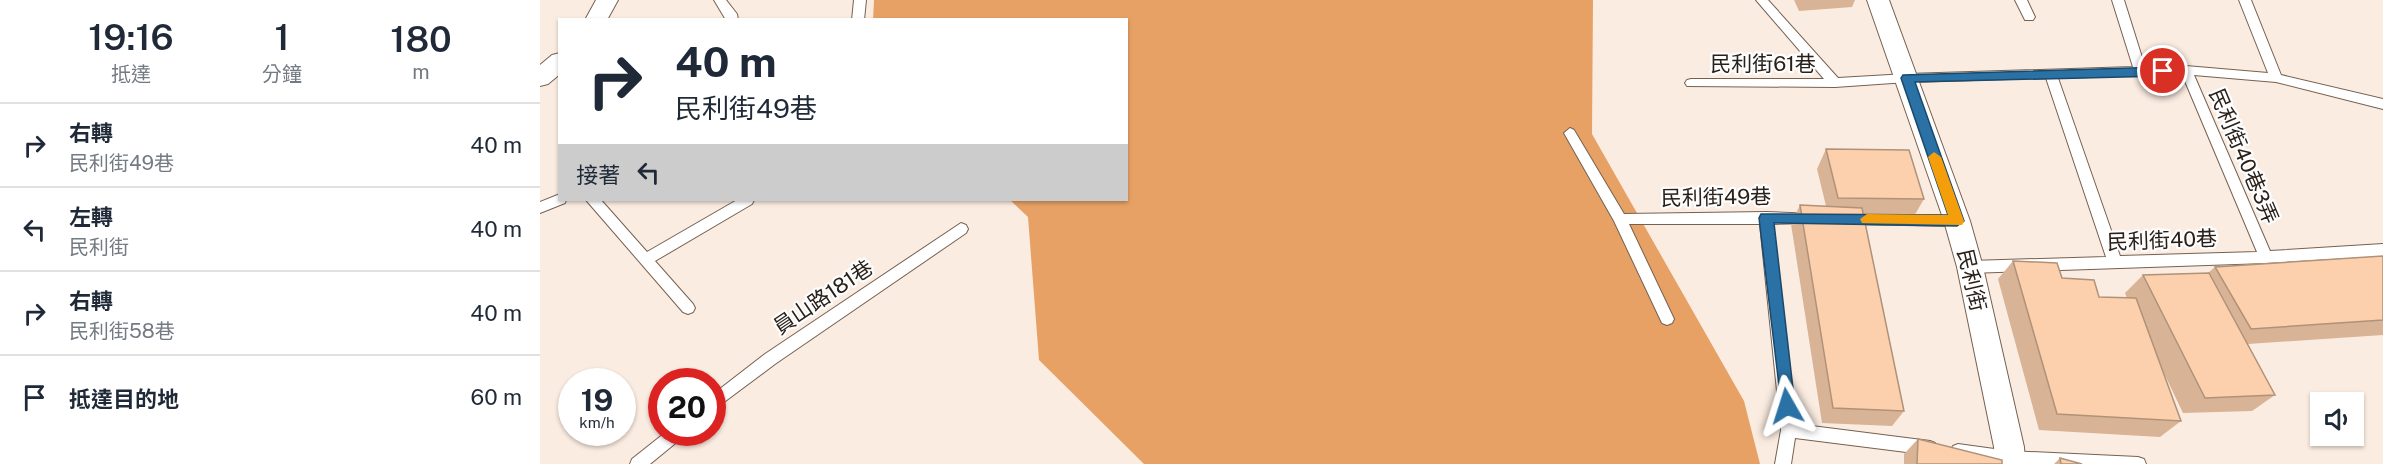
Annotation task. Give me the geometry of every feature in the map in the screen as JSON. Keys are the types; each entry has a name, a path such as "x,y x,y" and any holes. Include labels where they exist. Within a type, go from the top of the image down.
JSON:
{"street":[{"path":"597,18 608,0"},
{"name":"民利街","path":"1878,0 1957,221 1970,267 2010,461"},
{"path":"540,78 558,63"}],"lane":[{"path":"720,1 733,0"},
{"path":"858,18 860,0"},
{"name":"民利街61巷","path":"1762,0 1835,83"},
{"path":"2021,0 2029,17"},
{"path":"2118,0 2141,72"},
{"path":"2245,0 2276,78"},
{"path":"720,1 733,18"},
{"name":"民利街61巷","path":"1691,83 1835,83 1907,78 2186,70 2276,78 2383,104"},
{"name":"民利街40巷3弄","path":"2186,70 2266,257"},
{"path":"2050,74 2115,262"},
{"path":"1570,133 1620,219 1667,319"},
{"path":"540,208 558,201"},
{"path":"594,201 688,308"},
{"path":"645,260 745,201"},
{"path":"1766,218 1790,430 1783,464"},
{"name":"民利街49巷","path":"1620,219 1766,218 1957,221"},
{"name":"員山路181巷","path":"726,393 770,358 961,229"},
{"name":"民利街40巷","path":"1970,267 2266,257 2383,250"},
{"path":"1790,430 2010,461 2138,464"},
{"path":"638,464 660,446"}],"shaded area":[{"path":"874,0 1593,0 1592,134 1744,401 1760,464 1144,464 1039,360 1028,217 1011,201 1128,201 1128,18 873,18"}],"building":[{"path":"1826,149 1909,150 1924,199 1838,198"},
{"path":"1800,205 1862,208 1904,411 1833,408"},
{"path":"2383,256 2383,320 2251,329 2215,267"},
{"path":"2013,261 2057,263 2062,278 2094,280 2099,297 2136,298 2181,421 2057,414"},
{"path":"2209,273 2275,395 2205,398 2143,275"},
{"path":"1918,439 2002,460 2002,464 1917,464"},
{"path":"2060,458 2082,464 2061,464"}],"slow traffic":[{"path":"1867,219 1957,221 1934,157"}],"route":[{"path":"1787,406 1766,218 1957,221 1907,78 2163,71"}]}
